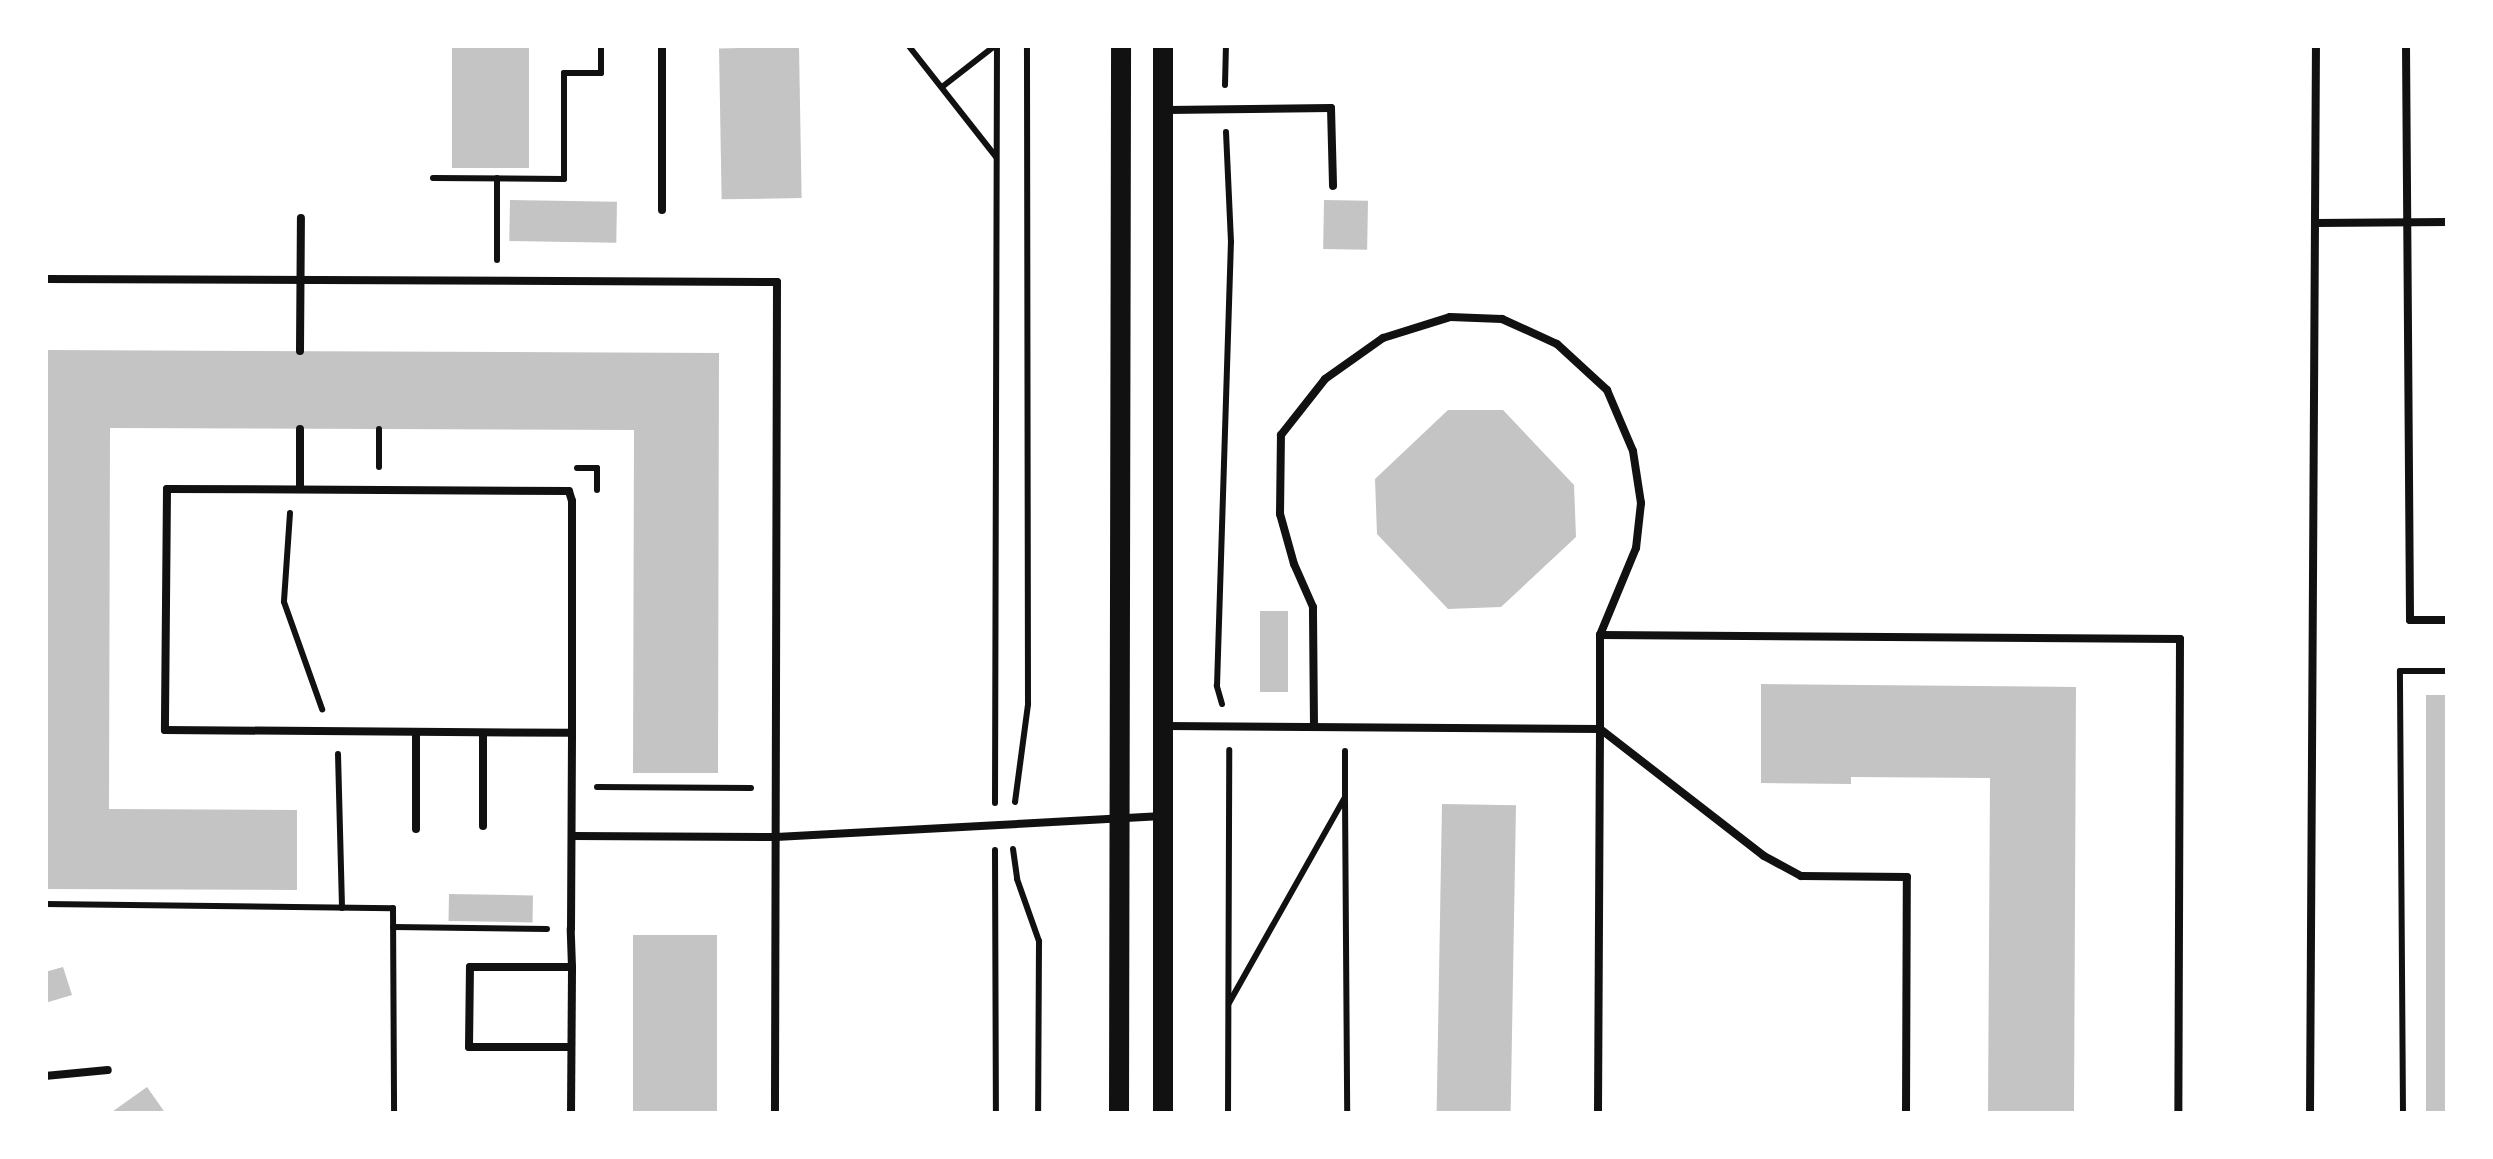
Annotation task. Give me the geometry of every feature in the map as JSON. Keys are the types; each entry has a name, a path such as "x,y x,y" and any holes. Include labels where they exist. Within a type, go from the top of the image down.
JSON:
{"main road":[{"path":"1119,1114 1121,45"},
{"path":"1163,45 1163,1114"}],"lane":[{"path":"662,45 662,210"},
{"path":"2310,1114 2316,45"},
{"path":"2406,45 2410,620 2448,620"},
{"path":"1163,110 1331,108 1333,186"},
{"path":"300,351 301,218"},
{"path":"2315,223 2448,222"},
{"path":"45,279 777,282 776,1114"},
{"path":"1314,727 1313,607 1294,564 1280,514 1281,435 1325,379 1383,338 1450,316 1502,318 1557,344 1606,390 1633,451 1641,503 1636,548 1600,635 1598,1114"},
{"path":"296,487 300,429"},
{"path":"571,1114 572,967 572,734 572,501 569,492 167,489 164,724 172,732 572,734"},
{"path":"1600,635 2180,639 2178,1114"},
{"path":"1163,726 1600,728 1764,856 1800,876 1907,877 1906,1114"},
{"path":"416,733 416,829"},
{"path":"483,733 483,826"},
{"path":"572,836 776,837 1163,816"},
{"path":"571,1047 470,1046 470,967 572,967"},
{"path":"45,1076 108,1070"}],"path":[{"path":"433,178 564,178 564,73 601,73 601,45"},
{"path":"908,45 996,156"},
{"path":"942,87 996,45"},
{"path":"996,45 996,1114"},
{"path":"1028,45 1028,704 1012,822 1017,878 1039,941 1038,1114"},
{"path":"1226,45 1230,242 1217,686 1229,727 1228,1114"},
{"path":"497,178 497,281"},
{"path":"296,487 284,602 340,760 342,908"},
{"path":"2403,1114 2400,671 2448,671"},
{"path":"1345,727 1347,1114"},
{"path":"597,788 776,788"},
{"path":"1229,1004 1344,798"},
{"path":"45,904 393,908 394,1114"},
{"path":"393,927 572,929"}],"building":[{"path":"452,45 529,45 529,168 452,168"},
{"path":"799,47 802,198 722,199 719,48"},
{"path":"510,200 617,202 616,243 509,241"},
{"path":"1324,200 1368,201 1367,250 1323,249"},
{"path":"45,350 719,353 718,773 633,773 634,430 110,428 109,809 297,810 297,890 45,889"},
{"path":"1448,410 1503,410 1574,485 1576,537 1501,607 1448,609 1377,534 1375,479"},
{"path":"1260,611 1288,611 1288,692 1260,692"},
{"path":"1761,684 2076,687 2074,1114 1988,1114 1990,778 1851,777 1851,784 1761,783"},
{"path":"2426,695 2448,695 2448,1114 2426,1114"},
{"path":"1442,804 1516,805 1511,1114 1437,1114"},
{"path":"449,894 533,895 533,922 449,921"},
{"path":"633,935 717,935 717,1114 633,1114"},
{"path":"63,967 72,995 45,1003 45,972"},
{"path":"147,1087 166,1114 109,1114"}]}
